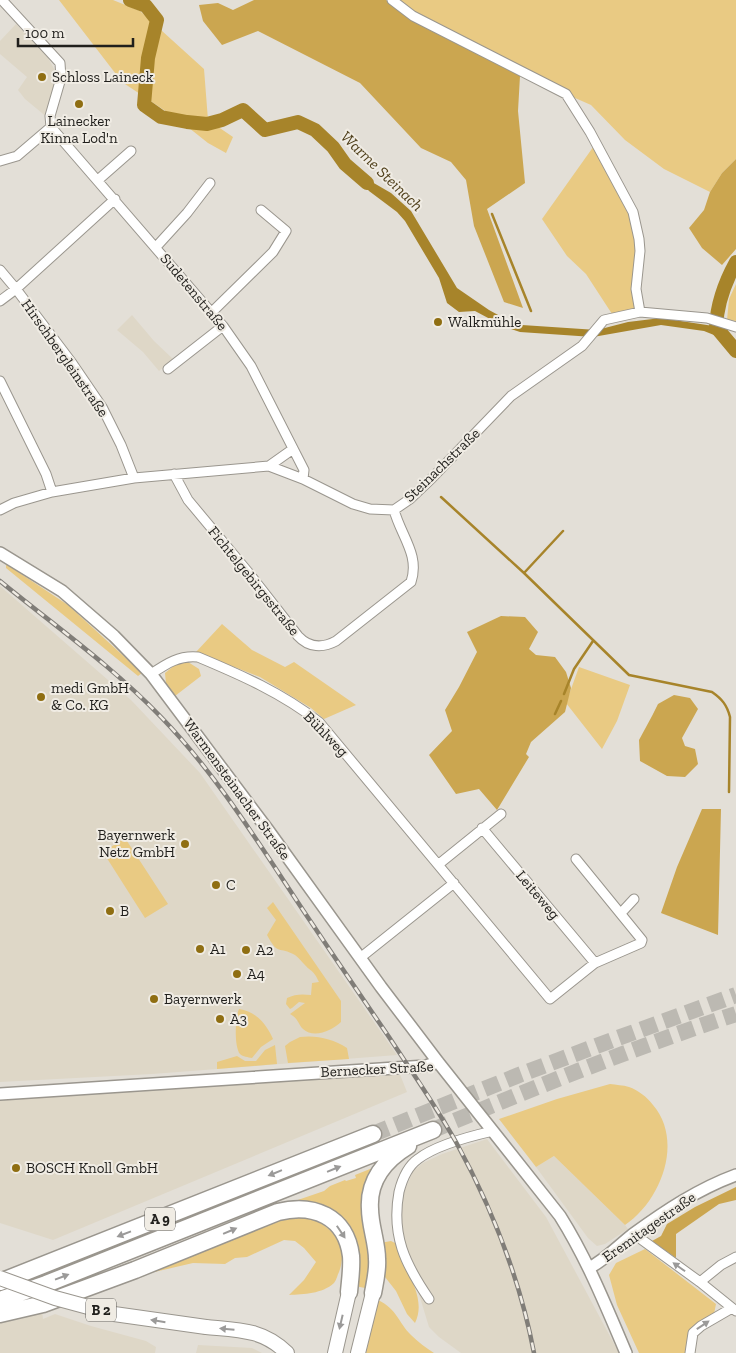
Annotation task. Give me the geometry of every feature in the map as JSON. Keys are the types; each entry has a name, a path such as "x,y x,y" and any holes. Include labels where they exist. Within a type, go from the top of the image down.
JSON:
{"highway":[{"name":"A 9","path":"0,1300 46,1284 433,1130 388,1161 376,1179 370,1200 378,1259 373,1293"},
{"name":"A 9","path":"0,1282 373,1134"},
{"path":"0,1314 43,1304 136,1270 271,1214 297,1208 316,1210 323,1213 345,1236 351,1257 349,1292"}],"main road":[{"name":"B 2","path":"0,1278 55,1298 106,1312 260,1334 277,1343 287,1353"},
{"path":"335,1353 349,1292"},
{"path":"358,1353 373,1293"}],"street":[{"path":"0,161 17,156 51,127 50,116 61,78 60,63 2,0"},
{"path":"392,0 413,16 566,94 590,132 633,212 640,251 636,288 640,312"},
{"name":"Sudetenstraße","path":"51,127 156,246 223,326 251,366 304,470 303,478"},
{"path":"98,180 131,151"},
{"path":"156,246 187,213 210,183"},
{"path":"0,301 16,289 115,200"},
{"path":"212,312 273,252 286,231 261,210"},
{"name":"Hirschbergleinstraße","path":"0,270 79,373 102,407 134,478"},
{"name":"Steinachstraße","path":"0,510 14,503 52,492 134,478 269,466 303,478 353,504 370,509 394,510 410,499 511,396 582,346 596,327 604,320 640,312 707,318 736,327"},
{"path":"168,369 223,326"},
{"path":"0,381 46,474 52,492"},
{"path":"269,466 293,449"},
{"name":"Fichtelgebirgsstraße","path":"174,474 188,500 303,642 313,646 325,646 336,641 411,582 414,562 397,524 394,510"},
{"name":"Warmensteinacher Straße","path":"0,553 62,591 114,636 151,674 438,1062"},
{"name":"Bühlweg","path":"151,674 177,659 188,656 198,657 256,682 303,710 323,727 550,999 595,963"},
{"path":"439,864 501,814"},
{"name":"Leiteweg","path":"482,828 595,963"},
{"path":"576,859 642,938 641,943 595,963"},
{"path":"360,958 454,883"},
{"path":"620,913 634,899"},
{"name":"Bernecker Straße","path":"0,1094 426,1066 438,1062 560,1216 589,1268 626,1353"},
{"path":"429,1299 412,1272 397,1234 396,1219 401,1185 407,1170 417,1159 434,1150 494,1131"},
{"name":"Eremitagestraße","path":"589,1268 599,1263 634,1234 692,1195 736,1174"},
{"path":"634,1234 734,1309 701,1326 693,1333 690,1353"},
{"path":"700,1282 721,1265 736,1257"}],"shaded area":[{"path":"59,0 113,0 140,11 204,69 208,120 233,137 226,153 208,143 179,120 122,82"},
{"path":"254,0 386,0 414,20 520,76 518,111 525,183 487,209 523,308 504,302 474,226 466,180 451,162 421,148 360,83 258,31 222,45 203,21 199,5 218,3 233,10"},
{"path":"392,0 736,0 736,159 722,173 710,192 664,169 625,140 591,105 566,94"},
{"path":"16,24 47,56 58,76 48,118 25,99 18,90 27,77 0,54 0,41"},
{"path":"596,143 633,212 640,312 614,317 586,274 567,256 542,219"},
{"path":"736,159 736,249 722,265 702,248 689,228 704,210 710,192 722,173"},
{"path":"353,171 391,193 411,211 457,288 489,310 511,322 522,325 597,330 628,322 661,318 720,327 736,344 736,354 729,350 719,337 704,331 661,325 593,337 520,332 505,327 475,311 459,312 447,303 439,278 405,221 397,212 369,191"},
{"path":"736,284 736,321 727,320 729,299"},
{"path":"132,315 154,341 173,359 159,371 143,352 117,330"},
{"path":"6,564 68,605 142,673 138,676 6,568"},
{"path":"0,586 131,700 200,773 397,1055 152,1074 0,1082"},
{"path":"501,616 525,617 538,632 529,649 536,655 555,657 566,672 571,688 565,712 531,742 526,754 529,757 497,810 479,789 456,794 429,755 452,731 445,710 477,652 467,632"},
{"path":"222,624 252,650 285,667 294,662 356,705 324,719 311,708 260,677 196,652"},
{"path":"188,662 199,669 201,676 175,696 166,684 165,673 175,665"},
{"path":"579,667 630,685 617,721 602,749 566,703"},
{"path":"674,695 690,698 698,709 682,738 685,746 695,749 698,764 685,777 667,776 640,761 639,740 658,704"},
{"path":"702,809 721,809 718,935 661,913 677,867"},
{"path":"125,838 168,904 145,918 103,852"},
{"path":"273,902 341,1001 341,1022 333,1028 318,1033 307,1032 295,1017 290,1014 305,1003 299,1002 290,1009 286,1004 287,998 311,995 312,983 319,982 314,973 296,956 276,948 271,942 267,935 276,920 267,908"},
{"path":"239,1009 245,1010 260,1019 273,1039 261,1047 252,1058 241,1055 238,1050 236,1032"},
{"path":"300,1037 319,1037 336,1042 347,1048 349,1059 288,1063 285,1046"},
{"path":"275,1045 277,1064 217,1069 217,1062 237,1056 245,1061 256,1061 265,1050"},
{"path":"399,1072 407,1092 53,1240 0,1223 0,1099"},
{"path":"610,1084 629,1087 645,1097 653,1105 662,1120 667,1136 664,1170 658,1186 638,1214 625,1225 554,1156 536,1167 499,1119 557,1099"},
{"path":"487,1139 546,1217 619,1353 461,1353 429,1327 401,1235 401,1199 413,1171 423,1163 442,1154"},
{"path":"554,1156 628,1229 605,1244 597,1246 588,1238 536,1167"},
{"path":"380,1165 371,1256 370,1289 355,1286 330,1212 257,1214 324,1191 330,1186 356,1178 355,1175"},
{"path":"736,1187 736,1200 719,1204 676,1234 676,1258 652,1241 661,1236 667,1224 695,1207"},
{"path":"305,1215 330,1230 340,1244 342,1261 339,1272 335,1282 324,1289 307,1294 289,1295 304,1280 316,1262 295,1241 284,1240 247,1257 235,1258 225,1264 193,1263 150,1273 142,1277 130,1275 274,1218"},
{"path":"391,1241 395,1243 416,1293 418,1313 415,1323 407,1314 396,1291 382,1271 380,1243"},
{"path":"645,1249 716,1304 714,1314 693,1328 689,1338 688,1353 639,1353 617,1305 609,1275 616,1263"},
{"path":"378,1300 389,1307 414,1338 434,1353 366,1353"},
{"path":"42,1311 43,1319 55,1314 146,1341 156,1347 155,1353 0,1353 0,1323 21,1319"},
{"path":"198,1345 252,1348 262,1353 196,1353"}],"waterway":[{"name":"Warme Steinach","path":"130,0 146,6 157,20 148,58 144,105 161,117 187,122 207,124 222,120 243,110 265,130 298,122 315,130 333,147 345,164 367,183"},
{"path":"492,214 531,311"},
{"path":"736,262 722,293 716,327 736,351"},
{"path":"441,497 524,573 629,675 712,692 721,700 726,706 730,717 729,792"},
{"path":"524,573 563,531"},
{"path":"564,694 574,669 593,641"},
{"path":"555,714 561,701"}],"tunnel":[{"path":"373,1134 519,1075 736,995"},
{"path":"433,1130 583,1069 736,1014"}],"railway":[{"path":"0,581 103,663 142,698 203,765 240,816 415,1076 456,1142 493,1218 513,1271 534,1353"}],"place":[{"name":"Schloss Laineck","path":"42,77"},
{"name":"Lainecker Kinna Lod'n","path":"79,104"},
{"name":"Walkmühle","path":"438,322"},
{"name":"medi GmbH & Co. KG","path":"41,697"},
{"name":"Bayernwerk Netz GmbH","path":"185,844"},
{"name":"C","path":"216,885"},
{"name":"B","path":"110,911"},
{"name":"A1","path":"200,949"},
{"name":"A2","path":"246,950"},
{"name":"A4","path":"237,974"},
{"name":"Bayernwerk","path":"154,999"},
{"name":"A3","path":"220,1019"},
{"name":"BOSCH Knoll GmbH","path":"16,1168"}]}
